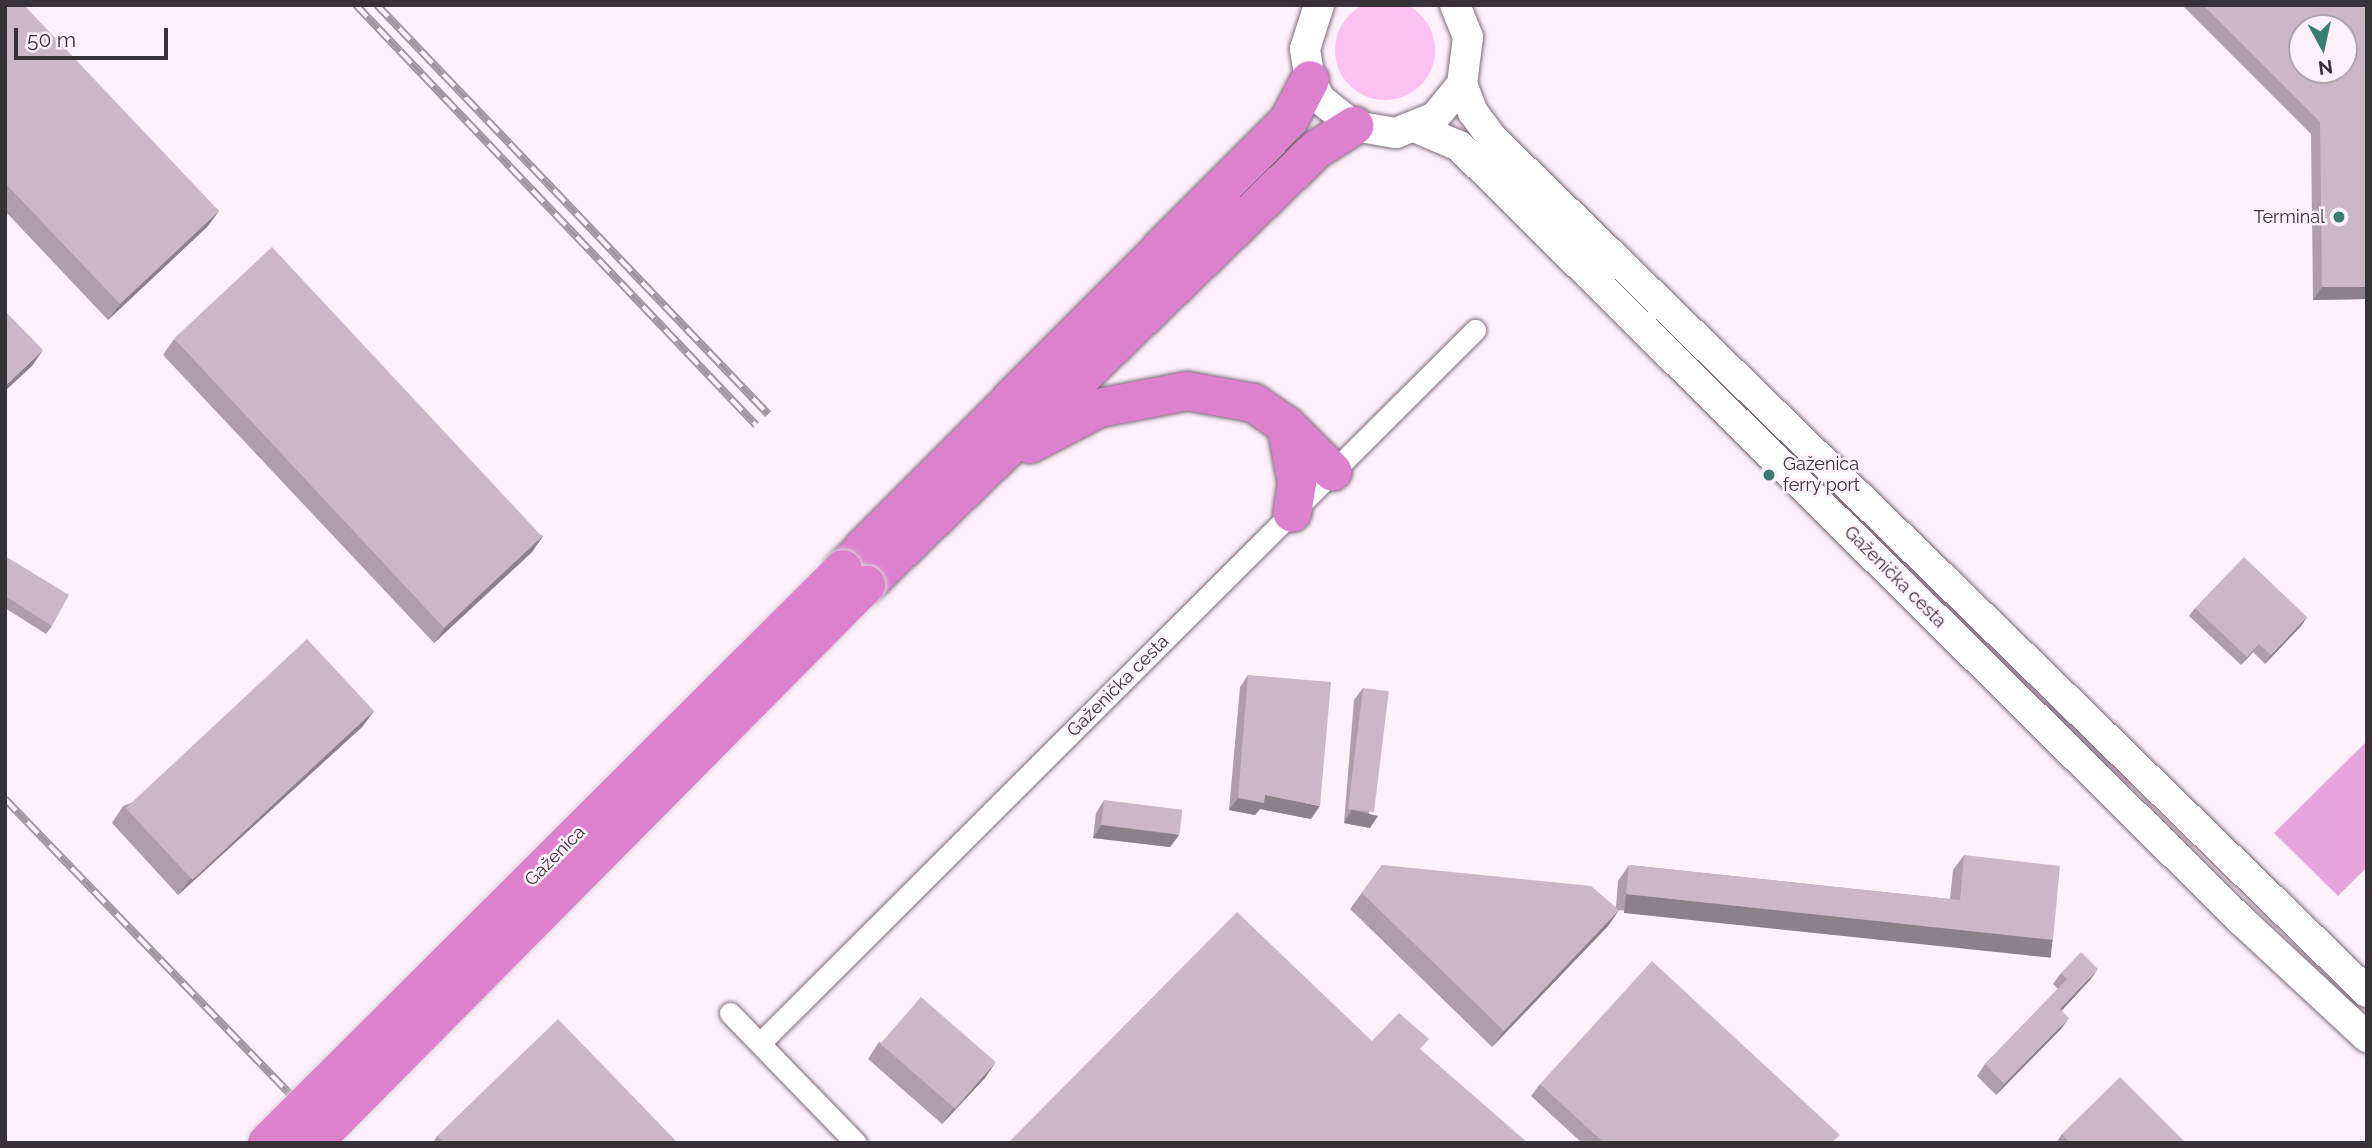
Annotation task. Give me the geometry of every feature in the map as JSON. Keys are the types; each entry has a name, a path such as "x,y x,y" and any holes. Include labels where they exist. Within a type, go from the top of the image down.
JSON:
{"highway":[{"path":"855,577 1289,120 1310,80"},
{"path":"855,577 990,465 1317,149 1354,126"},
{"path":"990,465 1099,408 1142,397 1187,391 1254,403 1286,425 1333,472"},
{"path":"1286,425 1297,483 1292,513"},
{"name":"Gaženica","path":"267,1143 855,577"},
{"name":"Gaženica","path":"313,1143 855,577"}],"main road":[{"path":"1319,5 1304,49 1310,80 1335,115 1354,126 1396,133 1417,128 1451,102 1462,84 1468,37 1455,5"},
{"name":"Gaženička cesta","path":"1462,84 1473,112 1492,138 2367,992"},
{"name":"Gaženička cesta","path":"1417,128 1460,146 2233,912 2367,1037"}],"street":[{"name":"Gaženička cesta","path":"760,1043 1475,330"},
{"path":"730,1013 856,1143"}],"shaded area":[{"path":"1385,0 1404,4 1421,14 1431,31 1435,50 1431,69 1421,86 1404,96 1385,100 1366,96 1349,86 1339,69 1335,50 1339,31 1349,14 1366,4"},
{"path":"1672,325 2134,779 2124,789 1667,330"},
{"path":"2367,741 2367,867 2338,896 2274,833"}],"building":[{"path":"5,5 24,5 219,211 120,304 5,183"},
{"name":"Terminal","path":"2203,5 2367,5 2367,287 2322,287 2320,122"},
{"path":"272,247 542,537 444,628 174,338"},
{"path":"5,311 43,350 5,386"},
{"path":"5,556 69,595 52,626 5,596"},
{"path":"2244,557 2307,617 2271,655 2259,644 2247,657 2195,608"},
{"path":"307,639 374,711 192,880 126,808"},
{"path":"1248,675 1331,682 1320,806 1265,795 1264,803 1238,798"},
{"path":"1363,688 1389,691 1374,812 1348,809"},
{"path":"1104,800 1182,810 1179,834 1101,825"},
{"path":"1964,855 2060,866 2053,940 1626,894 1629,865 1960,900"},
{"path":"1382,865 1591,886 1619,910 1504,1031 1362,893"},
{"path":"1237,912 1372,1041 1399,1013 1429,1039 1420,1049 1528,1143 1008,1143"},
{"path":"2081,952 2098,969 2060,1009 2069,1018 2004,1084 1985,1064 2067,979 2061,973"},
{"path":"1652,961 1840,1135 1831,1143 1604,1143 1540,1084"},
{"path":"921,997 996,1062 955,1109 880,1044"},
{"path":"558,1019 678,1143 444,1143 437,1136"},
{"path":"2120,1077 2186,1143 2070,1143 2062,1134"}],"railway":[{"path":"356,5 756,425"},
{"path":"377,5 768,414"},
{"path":"5,799 337,1143"}],"place":[{"name":"Terminal","path":"2339,217"},
{"name":"Gaženica ferry port","path":"1769,475"}]}
